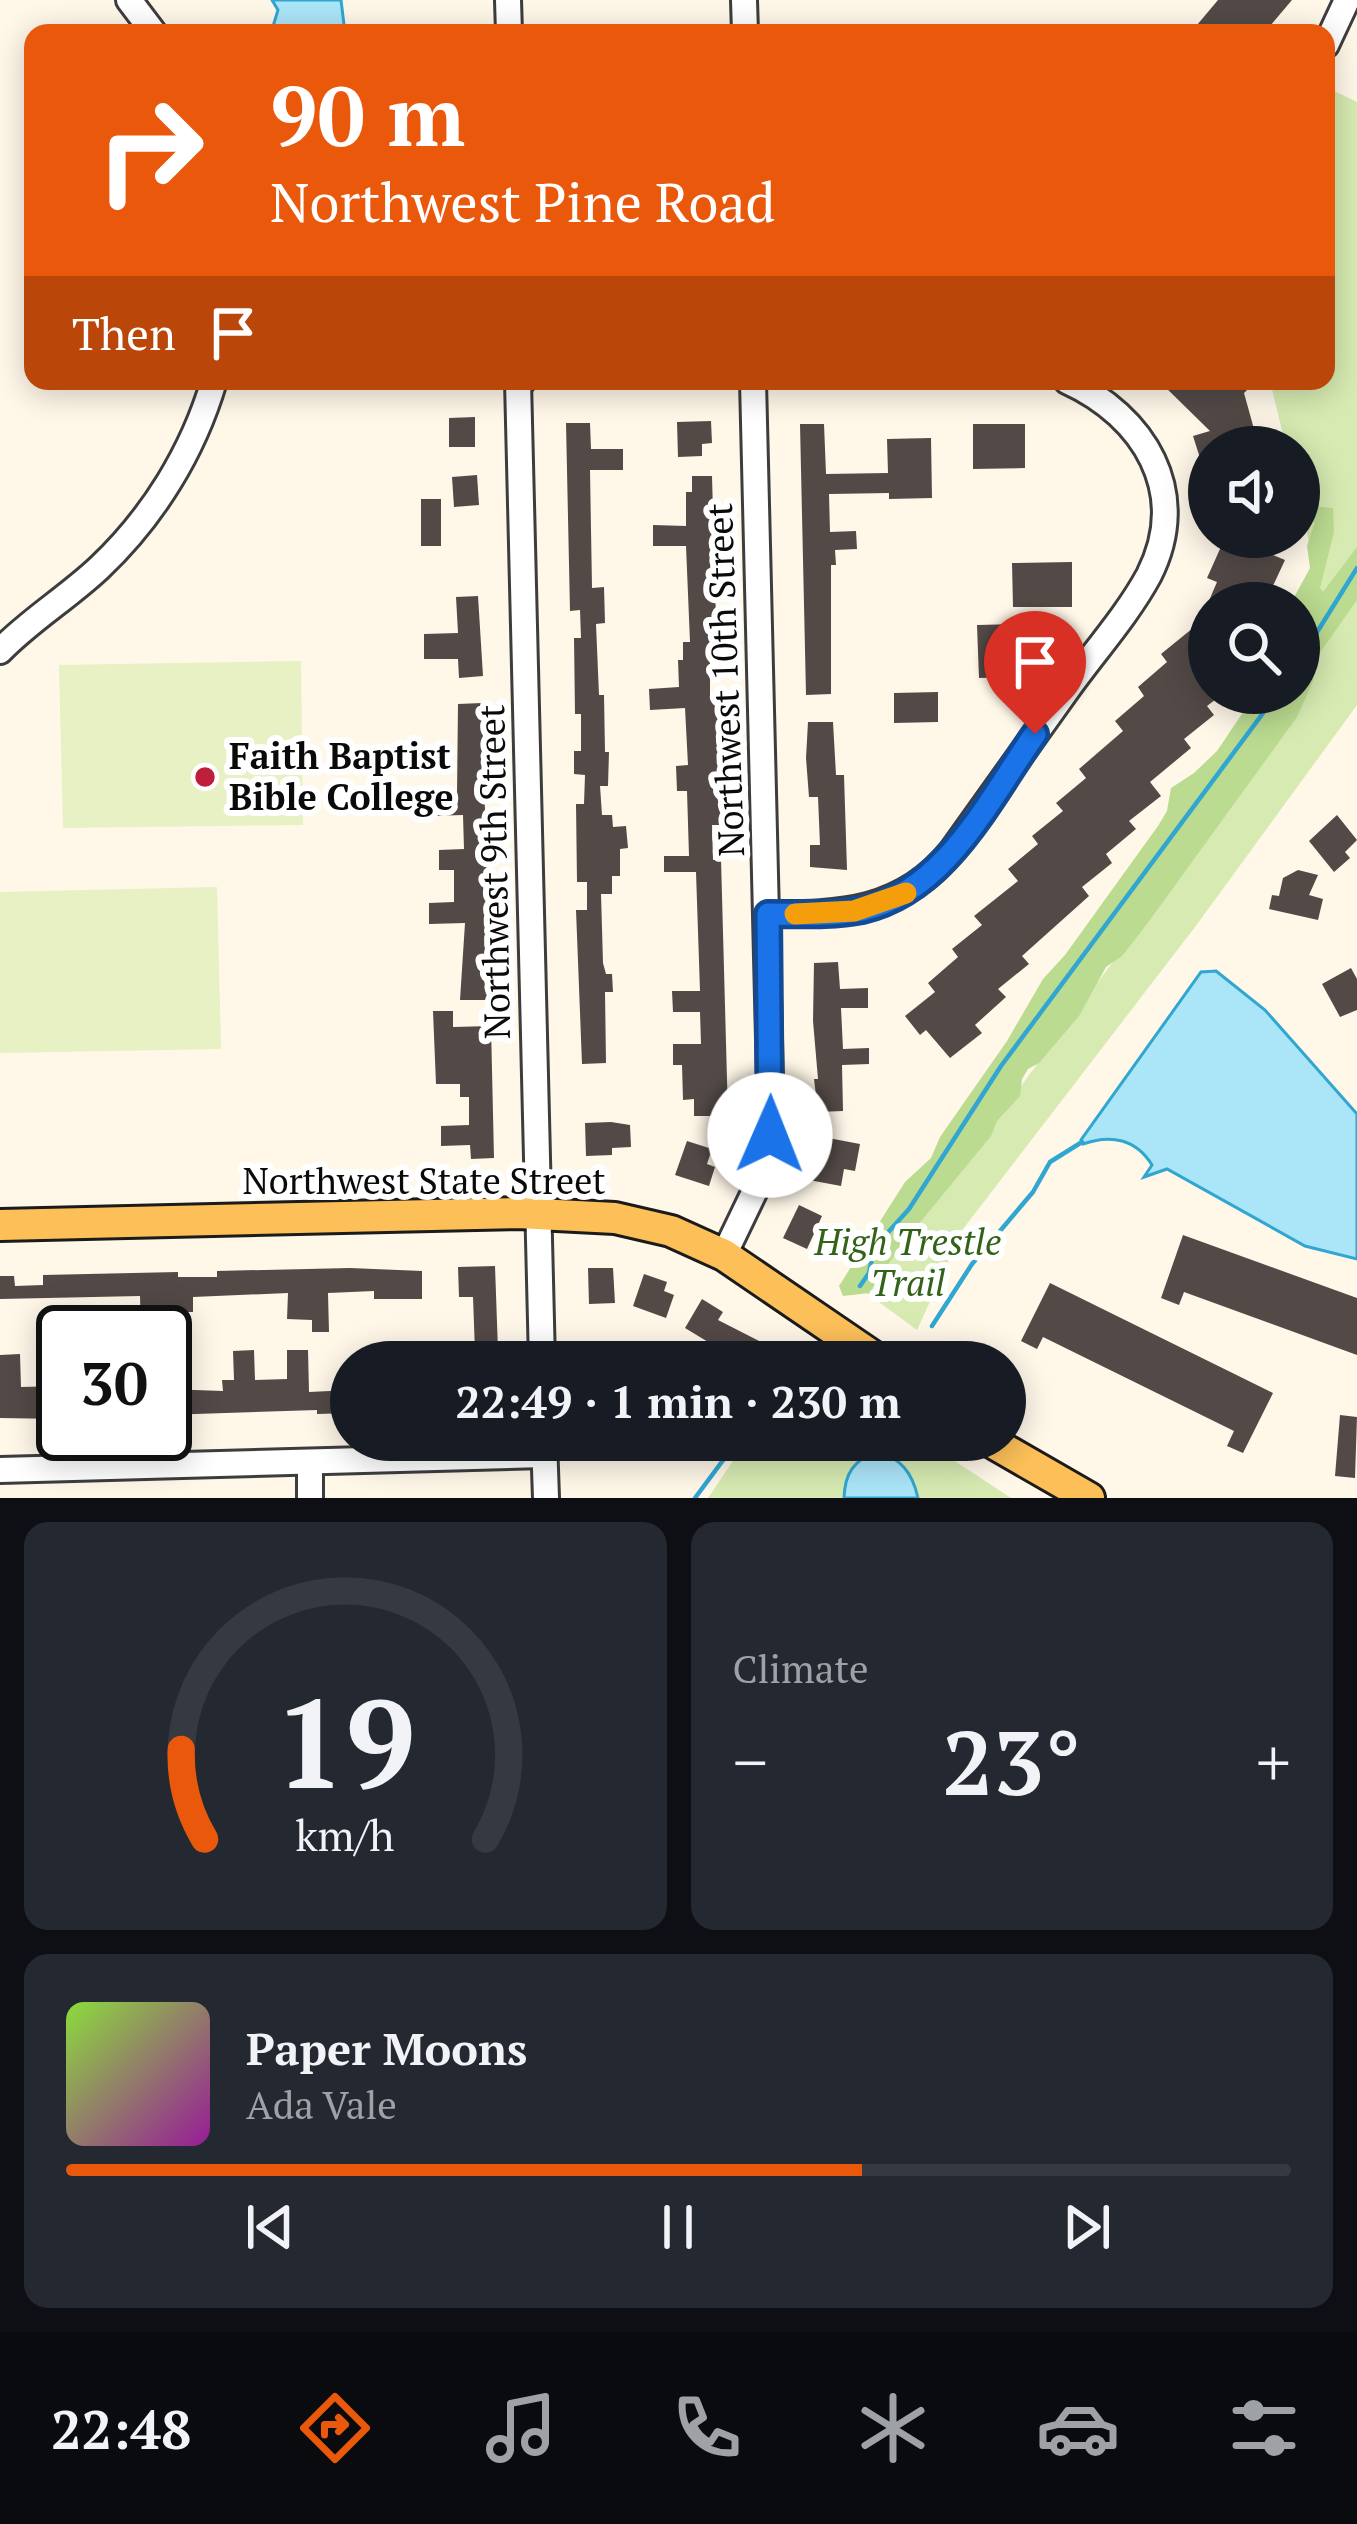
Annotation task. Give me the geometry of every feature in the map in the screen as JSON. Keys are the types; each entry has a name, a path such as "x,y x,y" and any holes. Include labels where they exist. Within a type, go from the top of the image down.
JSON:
{"main road":[{"name":"Northwest State Street","path":"0,1225 596,1216 653,1226 724,1255 849,1341"},
{"path":"1025,1461 1089,1498"}],"street":[{"path":"129,0 147,24"},
{"path":"0,651 24,626 98,569 140,523 174,473 210,390"},
{"name":"Northwest 9th Street","path":"520,390 542,1341"},
{"name":"Northwest 10th Street","path":"724,1255 762,1176 770,1135 753,390"},
{"path":"768,914 867,909 898,898 927,878 952,851 1148,576 1163,518 1155,467 1139,434 1120,412 1086,390"},
{"path":"0,1470 330,1461"},
{"path":"545,1461 546,1498"},
{"path":"310,1462 310,1498"}],"green space":[{"name":"High Trestle Trail","path":"1335,91 1357,102 1357,705 1195,927 963,1229 917,1330 853,1283 975,1148 1138,928 1285,714 1320,714 1320,637 1327,618 1313,558 1320,558 1320,426 1281,426 1272,390 1335,390"},
{"path":"1320,507 1333,508 1334,532 1320,588 1320,582 1302,582 1310,568 1309,558 1320,558"},
{"path":"1357,547 1357,600 1320,653 1320,588 1323,592"},
{"path":"301,661 303,825 63,828 59,665"},
{"path":"1242,714 1298,714 1147,924 1122,956 1106,967 1079,1016 1039,1063 1028,1069 1020,1096 869,1293 843,1296 839,1286 905,1182 931,1158 1043,979 1158,826 1167,811 1171,788 1217,751"},
{"path":"217,887 221,1049 0,1053 0,892"},
{"path":"733,1461 955,1461 1011,1498 708,1498"}],"water":[{"path":"272,0 341,0 344,24 274,24 278,10"},
{"path":"1216,971 1265,1010 1357,1114 1357,1259 1305,1246 1167,1169 1144,1177 1152,1165 1131,1144 1103,1139 1083,1144 1081,1140 1201,972"},
{"path":"860,1461 896,1461 912,1480 918,1498 844,1498 852,1469"}],"building":[{"path":"1218,0 1292,0 1272,24 1198,24"},
{"path":"1168,390 1247,390 1253,426 1205,426"},
{"path":"475,417 475,447 449,447 449,418"},
{"path":"711,421 712,443 702,444 702,456 678,457 677,422"},
{"path":"566,423 590,423 591,449 623,449 623,470 590,470 592,588 604,587 605,623 596,624 599,695 604,695 605,752 609,752 608,786 600,786 602,815 612,815 613,827 626,826 628,848 620,849 620,876 612,876 612,894 601,894 603,963 606,974 612,974 613,992 605,992 606,1063 582,1064 576,910 587,910 587,882 577,882 576,804 584,804 585,775 574,774 574,751 581,751 581,714 575,714 574,638 581,638 580,610 570,611"},
{"path":"800,424 824,424 826,474 888,473 887,439 931,438 932,498 829,494 830,532 856,531 857,549 835,550 836,565 831,565 831,694 806,695"},
{"path":"973,424 1025,424 1025,468 973,469"},
{"path":"477,475 479,505 454,507 452,477"},
{"path":"692,476 712,476 717,655 710,656 710,698 718,698 722,825 712,825 713,860 721,859 728,1116 694,1116 694,1099 683,1100 682,1065 673,1065 673,1044 701,1044 700,1012 673,1012 672,991 700,991 696,872 664,872 664,856 689,856 687,791 677,791 676,766 688,765 685,708 650,710 649,689 679,687 678,660 683,660 683,642 690,642 686,546 653,546 653,525 686,526 686,492 692,492"},
{"path":"421,499 441,499 441,546 421,546"},
{"path":"1216,558 1285,560 1275,582 1207,578"},
{"path":"1072,562 1072,607 1013,607 1012,563"},
{"path":"478,596 483,676 459,678 458,659 424,659 424,634 458,633 456,597"},
{"path":"1021,624 1022,677 979,678 977,625"},
{"path":"1188,632 1188,714 1214,715 1184,739 1191,748 1150,782 1161,796 1129,821 1136,829 1106,854 1112,863 1082,887 1089,896 1022,956 1029,964 998,989 1006,997 975,1025 982,1033 950,1058 926,1030 920,1035 905,1016 935,992 928,983 958,957 952,949 982,925 974,916 1018,881 1008,869 1038,844 1032,836 1063,811 1056,803 1086,778 1079,769 1123,731 1115,721 1144,696 1138,687 1167,662 1161,654"},
{"path":"938,692 938,722 894,723 894,693"},
{"path":"482,703 488,917 483,978 490,978 490,1000 460,1000 465,923 429,924 429,903 454,902 454,870 439,870 439,850 464,849 463,815 431,816 430,796 457,794 458,704"},
{"path":"808,722 833,722 836,775 844,775 847,870 810,867 810,845 820,845 818,797 809,797"},
{"path":"1337,815 1357,840 1345,852 1350,858 1334,872 1309,841"},
{"path":"1298,870 1318,875 1309,895 1323,899 1318,920 1269,909 1272,895 1279,896 1283,878"},
{"path":"838,962 840,989 868,988 868,1008 841,1008 843,1049 869,1048 869,1064 842,1065 843,1111 818,1112 814,963"},
{"path":"1351,968 1357,979 1357,1010 1340,1017 1322,984"},
{"path":"433,1011 453,1011 453,1027 491,1026 494,1158 471,1159 470,1145 441,1146 441,1126 469,1125 469,1097 460,1097 460,1084 436,1084"},
{"path":"585,1123 630,1125 631,1147 612,1148 612,1155 586,1156"},
{"path":"823,1137 860,1144 855,1171 844,1169 841,1186 809,1180 812,1157 819,1158"},
{"path":"687,1141 712,1149 707,1164 715,1167 709,1186 675,1175"},
{"path":"799,1205 822,1216 807,1249 783,1238"},
{"path":"1183,1235 1357,1298 1357,1355 1184,1292 1179,1305 1161,1298"},
{"path":"495,1266 498,1341 475,1341 473,1297 459,1297 458,1267"},
{"path":"588,1268 613,1268 615,1303 589,1304"},
{"path":"217,1271 422,1271 422,1299 374,1299 374,1291 328,1293 329,1332 312,1332 312,1320 287,1319 288,1293 193,1297 193,1312 192,1305 140,1305 140,1296 0,1299 0,1276 14,1276 15,1286 43,1285 43,1275 178,1272 178,1277 217,1277"},
{"path":"644,1274 667,1282 664,1291 674,1295 666,1318 633,1306"},
{"path":"1050,1283 1273,1393 1243,1453 1227,1446 1234,1431 1043,1337 1037,1349 1021,1341"},
{"path":"702,1299 723,1312 718,1320 759,1341 706,1341 685,1328"},
{"path":"254,1350 255,1380 287,1379 287,1350 308,1350 309,1392 330,1391 330,1414 317,1414 317,1410 192,1414 192,1390 223,1391 222,1380 234,1380 233,1351"},
{"path":"20,1354 21,1387 36,1387 36,1419 0,1418 0,1355"},
{"path":"1340,1415 1357,1417 1355,1478 1335,1476"}],"waterway":[{"path":"1320,627 1357,568"},
{"path":"860,1286 869,1273 874,1248 909,1209 1001,1066 1262,714"},
{"path":"932,1326 972,1264 1033,1192 1050,1162 1082,1142"},
{"path":"695,1498 722,1461"}],"slow traffic":[{"path":"795,914 854,911 906,893"}],"place":[{"name":"Faith Baptist Bible College","path":"205,777"}],"route":[{"path":"770,1135 768,914 854,911 913,889 940,865 1035,734"}]}
